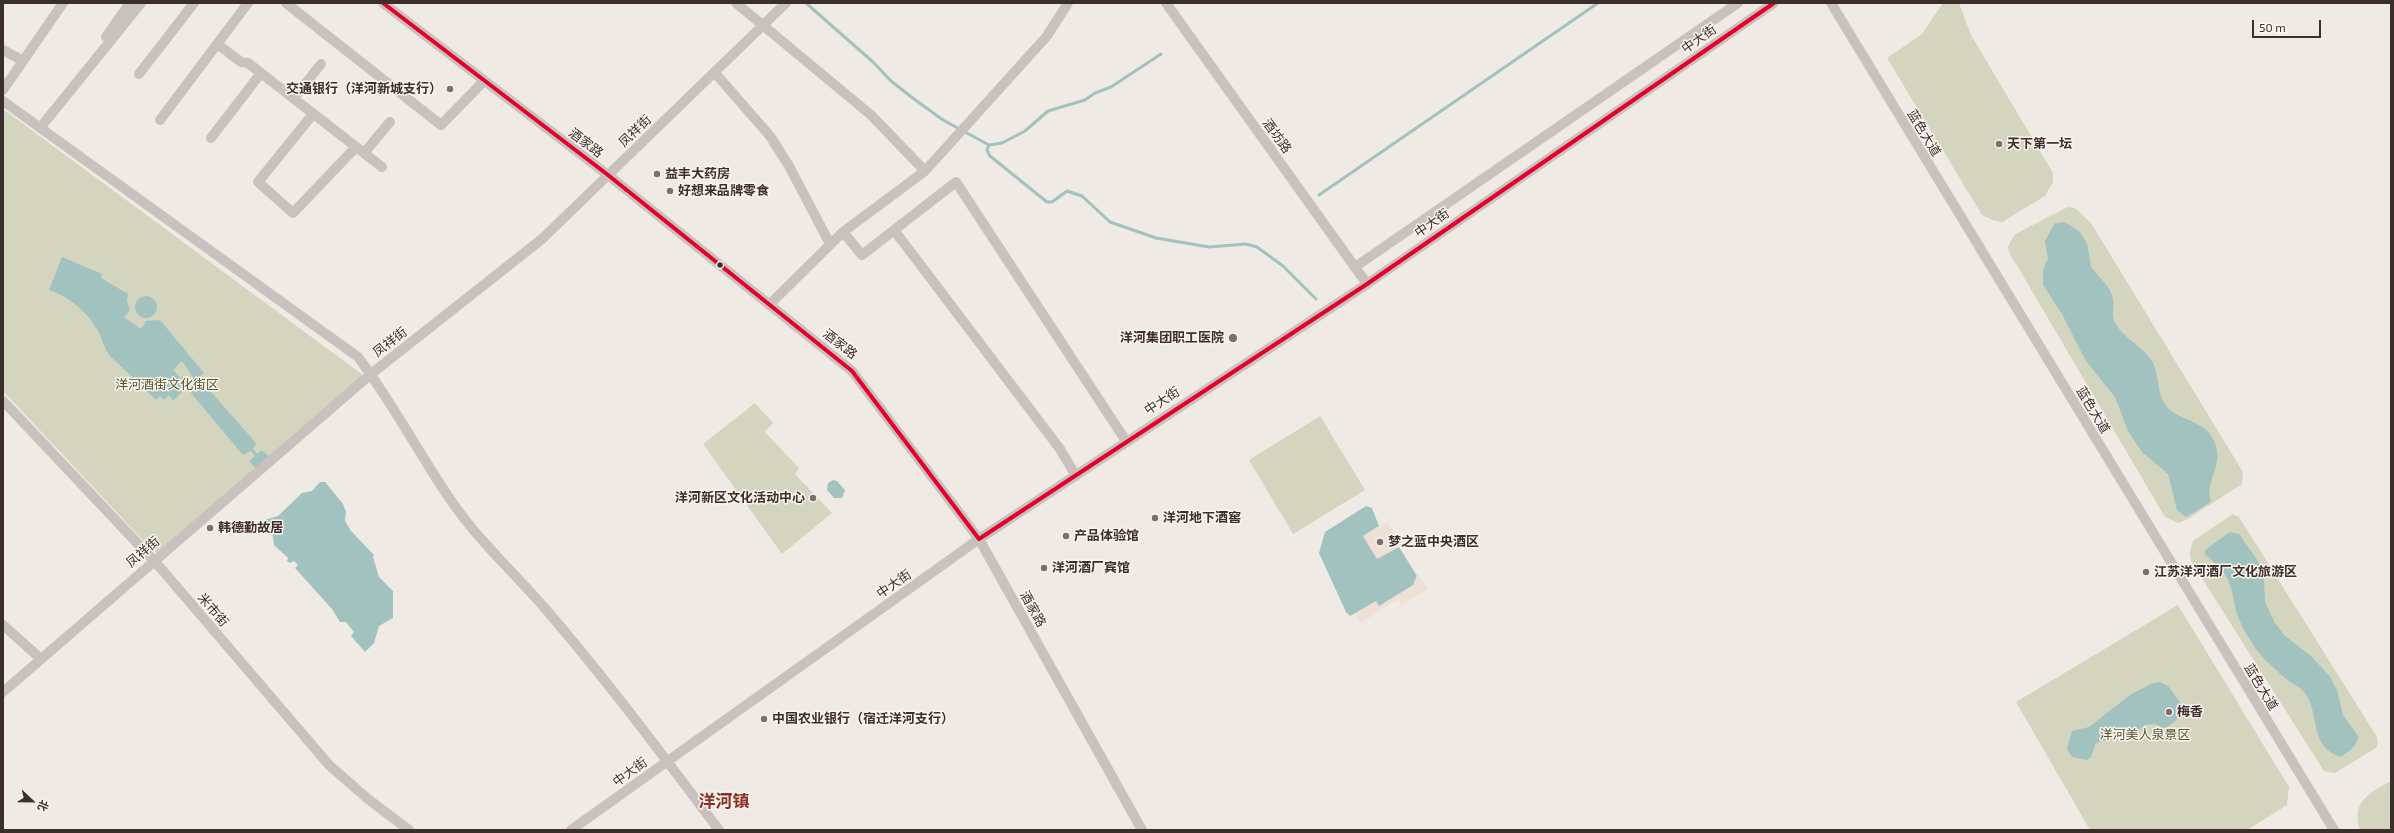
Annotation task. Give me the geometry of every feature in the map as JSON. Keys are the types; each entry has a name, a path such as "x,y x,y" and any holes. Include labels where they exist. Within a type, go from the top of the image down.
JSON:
{"street":[{"path":"3,90 63,3"},
{"path":"40,128 130,3"},
{"path":"40,128 141,3"},
{"path":"139,74 194,3"},
{"path":"160,120 248,3"},
{"path":"286,3 441,125 483,82"},
{"name":"酒家路","path":"383,3 483,82 608,175 852,371 979,539 1142,830"},
{"path":"736,3 871,115 925,171"},
{"name":"凤祥街","path":"3,692 153,560 371,374 542,239 786,3"},
{"path":"769,305 830,244 925,171 1047,36 1068,3"},
{"name":"酒坊路","path":"1166,3 1367,284"},
{"name":"中大街","path":"1355,267 1738,3"},
{"name":"中大街","path":"571,830 979,539 1367,284 1774,3"},
{"name":"蓝色大道","path":"1831,3 2334,830"},
{"path":"217,44 241,62 248,63 382,167"},
{"path":"3,50 23,61"},
{"path":"294,98 321,64"},
{"path":"211,138 261,73"},
{"path":"715,73 770,136 789,166 830,244"},
{"path":"3,101 358,357 371,374 450,500 506,567 548,612 667,761 719,830"},
{"path":"313,114 258,182 294,213 390,122"},
{"path":"844,232 862,255 956,182 1126,441"},
{"path":"894,230 1060,449 1076,476"},
{"name":"米市街","path":"3,400 153,560 329,765 363,796 409,830"},
{"path":"3,625 41,659"}],"green space":[{"path":"1943,3 1959,3 1971,35 2053,173 2053,182 2045,196 2002,222 1995,221 1982,215 1887,58 1922,34"},
{"name":"洋河酒街文化街区","path":"3,109 367,378 162,556 152,550 3,391"},
{"path":"2068,207 2075,208 2091,223 2243,472 2242,484 2186,520 2178,523 2165,517 2009,252 2008,247 2015,234"},
{"path":"755,403 773,423 765,432 799,468 795,474 832,513 782,554 703,444"},
{"path":"1320,416 1365,490 1293,534 1249,460"},
{"path":"2233,514 2239,517 2377,737 2378,743 2376,748 2335,773 2324,771 2191,561 2190,552 2193,541"},
{"name":"洋河美人泉景区","path":"2178,605 2289,787 2287,805 2247,830 2090,830 2016,702"},
{"path":"2391,781 2391,830 2360,830 2358,812 2360,805 2369,794"}],"shaded area":[{"path":"1387,522 1401,545 1377,560 1366,606 1376,600 1379,606 1416,580 1419,575 1428,589 1402,605 1398,599 1361,623 1354,613 1363,608 1363,536"}],"water":[{"path":"2064,222 2078,230 2085,240 2089,252 2091,267 2112,294 2113,316 2117,327 2150,358 2156,370 2160,394 2164,403 2176,414 2198,424 2205,429 2215,443 2217,459 2210,487 2211,502 2186,517 2177,510 2168,474 2142,452 2128,431 2115,397 2086,361 2062,314 2043,285 2043,270 2048,259 2045,241 2054,224"},
{"path":"62,257 102,274 101,278 128,294 127,301 130,310 124,317 141,329 146,321 160,320 204,373 195,380 182,361 173,370 180,378 183,376 190,384 173,401 169,395 164,400 160,396 156,400 110,356 95,326 84,312 71,301 49,290"},
{"path":"146,296 154,299 157,307 154,315 146,318 138,315 135,307 138,299"},
{"path":"200,383 204,384 256,443 253,449 257,454 262,450 270,458 257,470 249,461 255,456 251,451 243,455 191,393"},
{"path":"833,480 837,481 845,490 842,498 834,498 827,490 828,483"},
{"path":"320,482 325,482 343,504 346,512 345,521 351,531 374,555 373,557 379,577 393,591 393,618 379,626 374,643 365,652 351,636 354,632 346,622 340,622 332,609 295,568 298,565 294,561 290,563 287,561 288,558 274,545 272,532 263,534 257,529 261,521 278,516 302,493 312,491"},
{"path":"1366,506 1372,508 1379,526 1363,536 1377,559 1399,547 1417,576 1413,585 1379,606 1376,601 1350,616 1346,612 1319,553 1325,532"},
{"path":"2230,532 2239,534 2258,561 2264,580 2265,602 2275,623 2284,635 2312,657 2330,677 2337,690 2343,715 2359,737 2354,747 2341,757 2330,752 2323,745 2316,728 2309,700 2303,691 2276,670 2256,649 2244,630 2238,616 2231,586 2227,577 2205,554 2205,550"},
{"path":"2160,682 2168,686 2182,705 2179,716 2174,722 2164,728 2154,724 2144,725 2134,735 2127,739 2114,738 2096,743 2091,757 2087,760 2072,757 2067,749 2072,731 2089,727 2130,695 2151,684"}],"waterway":[{"path":"806,3 873,62 891,81 914,99 943,120 989,145 1002,143 1025,131 1048,111 1085,100 1095,93 1111,87 1161,54"},
{"path":"1319,195 1598,3"},
{"path":"989,145 987,150 990,156 1047,202 1052,202 1067,191 1082,196 1110,222 1156,238 1209,247 1246,244 1257,247 1283,266 1316,299"}],"transit line":[{"path":"383,3 608,175 852,371 979,539"},
{"path":"979,539 1367,284 1774,3"}],"place":[{"name":"交通银行（洋河新城支行）","path":"450,89"},
{"name":"天下第一坛","path":"1999,144"},
{"name":"益丰大药房","path":"657,174"},
{"name":"好想来品牌零食","path":"670,191"},
{"name":"洋河集团职工医院","path":"1233,338"},
{"name":"洋河新区文化活动中心","path":"813,498"},
{"name":"洋河地下酒窖","path":"1155,518"},
{"name":"韩德勤故居","path":"210,528"},
{"name":"产品体验馆","path":"1066,536"},
{"name":"梦之蓝中央酒区","path":"1380,542"},
{"name":"洋河酒厂宾馆","path":"1044,568"},
{"name":"江苏洋河酒厂文化旅游区","path":"2146,572"},
{"name":"梅香","path":"2169,712"},
{"name":"中国农业银行（宿迁洋河支行）","path":"764,719"}],"district":[{"name":"洋河镇","path":"724,801"}]}
